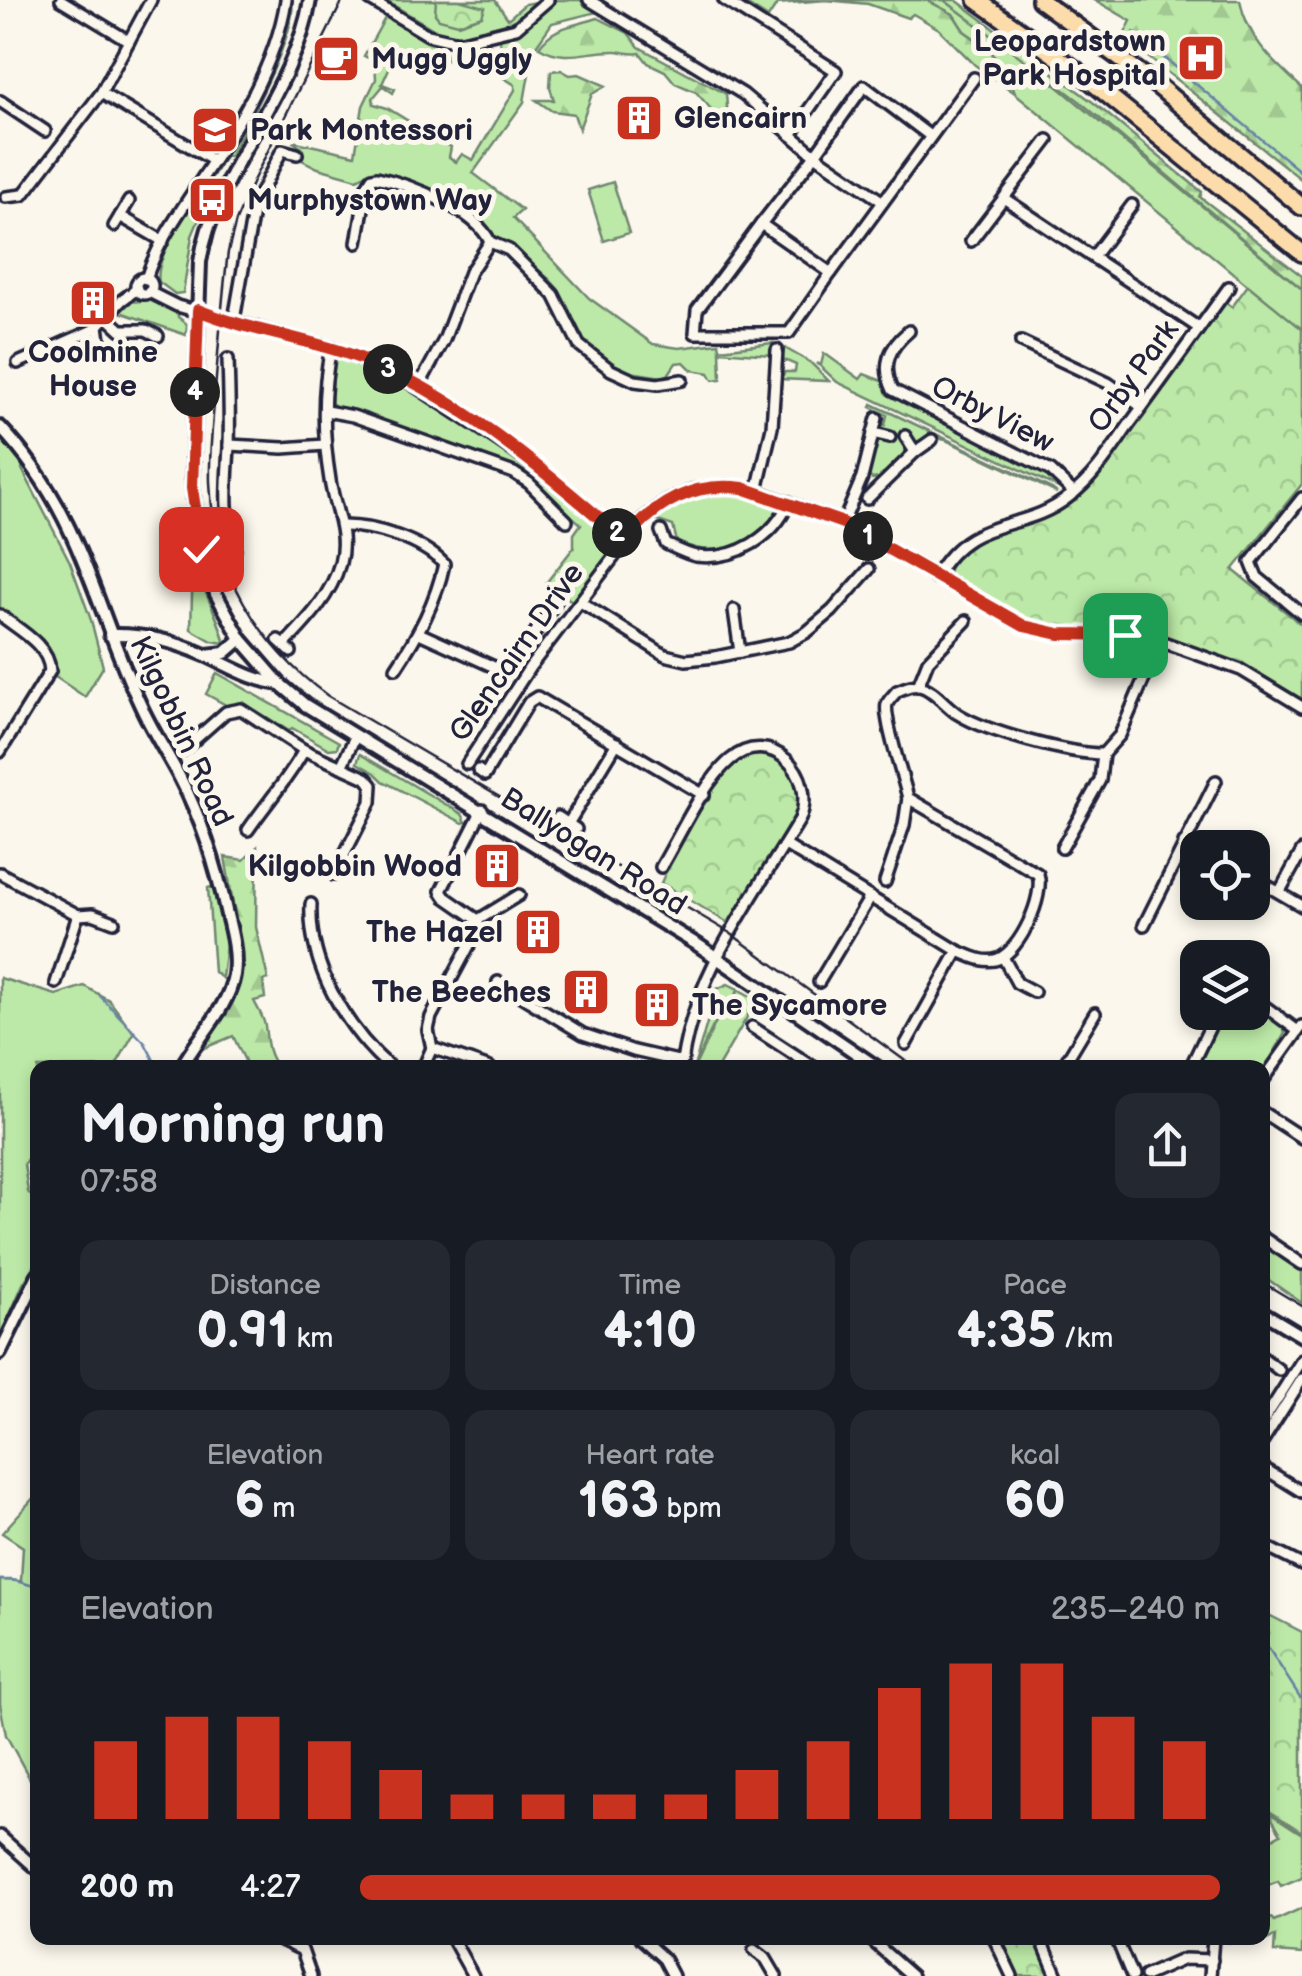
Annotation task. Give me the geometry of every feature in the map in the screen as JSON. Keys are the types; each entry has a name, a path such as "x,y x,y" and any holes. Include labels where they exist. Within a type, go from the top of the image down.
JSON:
{"highway":[{"path":"977,0 1087,78 1302,254"},
{"path":"1040,0 1159,87 1302,208"}],"street":[{"path":"61,0 129,41"},
{"path":"6,198 22,195 102,93 151,0"},
{"path":"18,363 98,326 137,289 139,281 146,279 163,241 272,55 286,0"},
{"path":"226,665 254,656 241,639 208,573 193,506 200,262 208,228 284,74 306,22 310,0"},
{"path":"370,0 428,35 452,42 512,30 548,0"},
{"path":"589,0 743,94 815,155 883,202"},
{"path":"724,0 836,72 791,135"},
{"path":"930,136 864,86 697,310 695,333 789,332 974,78"},
{"path":"102,93 212,160"},
{"path":"0,101 45,132"},
{"path":"971,241 1048,140"},
{"path":"234,320 254,206 282,150 297,154"},
{"path":"357,242 372,178 386,179 427,195 478,223 490,242 509,250 554,295 579,345 611,370 635,381 658,384 682,380"},
{"path":"1005,199 1199,328"},
{"path":"114,226 129,201"},
{"path":"1093,257 1132,205"},
{"path":"120,216 163,241"},
{"path":"761,224 830,273"},
{"path":"419,386 444,340 470,272 490,242"},
{"path":"146,279 151,284 149,292"},
{"name":"Orby Park","path":"1074,493 1102,462 1229,286"},
{"path":"137,289 177,306 330,348 392,371 532,462 625,540"},
{"path":"107,317 121,330 146,330 158,336"},
{"name":"Orby View","path":"909,331 889,355 886,375 893,390 1051,471 1074,493"},
{"path":"1021,342 1108,383 1142,407"},
{"path":"284,646 329,590 340,561 343,526 330,486 325,445 330,348"},
{"path":"757,491 772,428 777,350"},
{"path":"228,359 229,445 224,494 235,549"},
{"path":"326,411 353,416 496,464 530,483 568,522"},
{"path":"843,523 862,478 877,418"},
{"name":"Kilgobbin Road","path":"0,427 58,502 86,562 110,636 196,815 221,886 234,952 229,991 187,1060"},
{"path":"873,433 890,437"},
{"path":"905,436 915,452"},
{"path":"868,498 932,440"},
{"path":"229,445 325,445"},
{"path":"862,478 876,489"},
{"name":"Glencairn Drive","path":"467,764 530,666 643,519 692,490 728,486 757,491 843,523 1024,626 1059,634 1133,635 1160,641 1241,670 1302,707"},
{"path":"935,576 946,558 964,541 1004,522 1048,510 1074,493"},
{"path":"1302,498 1251,562 1257,578 1302,614"},
{"path":"661,532 666,544 695,556 724,554 762,538 780,523 788,502"},
{"path":"343,526 362,526 391,535 434,554 444,564 420,633 396,668"},
{"path":"582,603 664,655 686,660 789,642 832,612 870,569"},
{"path":"420,633 503,671 513,666 556,601"},
{"path":"734,610 740,652"},
{"path":"0,615 40,646 50,661 50,671 0,752"},
{"path":"918,686 928,660 966,622"},
{"name":"Ballyogan Road","path":"110,636 153,636 206,655 260,681 280,684"},
{"path":"206,655 225,653 241,639"},
{"path":"1062,848 1100,780 1102,754 1120,734 1160,641"},
{"name":"Ballyogan Road","path":"254,656 305,705 482,810 716,958 866,1060"},
{"path":"885,882 904,825 908,798 886,720 887,704 897,690 918,686 930,690 956,713 1008,736 1082,754 1102,754"},
{"path":"482,772 529,702 538,696 704,795"},
{"path":"180,745 233,708 241,708 304,750 366,778 373,794 334,875"},
{"path":"341,767 355,737"},
{"path":"567,824 617,743"},
{"path":"247,831 272,795 285,784 304,750"},
{"path":"661,867 718,773 736,755 763,750 798,770 806,794 800,819 716,958 689,1024 683,1060"},
{"path":"1190,830 1216,781"},
{"path":"785,845 958,951 984,960 1010,952 1037,903 1042,886 1038,874 908,798"},
{"path":"478,920 445,898 440,890 482,810"},
{"path":"1144,925 1180,850"},
{"path":"1280,891 1302,851"},
{"path":"0,873 78,915 93,914 114,922"},
{"path":"1270,886 1302,906"},
{"path":"427,1060 432,1048 428,1030 431,1018 474,938 478,920 519,895"},
{"path":"819,982 870,898"},
{"path":"311,904 316,944 334,996 348,1020 385,1060"},
{"path":"56,982 78,915"},
{"path":"906,1044 958,951"},
{"path":"1002,957 1018,983 1034,992"},
{"path":"498,982 583,1034 665,1060"},
{"path":"1270,1009 1300,1028 1270,1071"},
{"path":"1067,1060 1095,1013"},
{"path":"752,1027 803,1060"},
{"path":"1194,1060 1208,1030"},
{"path":"432,1048 467,1060"},
{"path":"1270,1117 1302,1138"},
{"path":"1270,1242 1302,1264"},
{"path":"0,1353 30,1292"},
{"path":"1270,1317 1302,1336"},
{"path":"1270,1410 1302,1360"},
{"path":"1270,1364 1279,1370"},
{"path":"1270,1430 1302,1380"},
{"path":"1270,1472 1302,1492"},
{"path":"1270,1549 1302,1565"},
{"path":"0,1836 30,1863"},
{"path":"299,1945 311,1976"},
{"path":"456,1945 473,1976"},
{"path":"648,1945 672,1970 672,1976"},
{"path":"877,1945 912,1976"},
{"path":"997,1945 1012,1976"},
{"path":"1044,1945 1058,1976"},
{"path":"1119,1945 1132,1976"},
{"path":"1210,1976 1213,1945"},
{"path":"754,1950 769,1956 776,1976"},
{"path":"1145,1976 1184,1959 1212,1960"}],"green space":[{"path":"292,0 292,15 280,55 230,156 225,157 211,179 208,177 276,57"},
{"path":"385,0 495,0 508,19 525,4 536,2 513,21 462,35 440,33"},
{"path":"436,0 459,0 485,7 482,16 458,24 439,19 435,14"},
{"path":"555,0 580,0 597,12 552,23 532,52 500,46 500,37 526,26"},
{"path":"740,0 826,0 777,4 768,18"},
{"path":"826,0 926,0 953,14 964,31 988,48 1009,76 1015,93 975,65 939,29 913,14 908,18 868,4"},
{"path":"926,0 944,0 1016,52 1302,289 1302,330 1015,93 1009,76 988,48 964,31 953,14"},
{"path":"944,0 956,0 1094,103 1202,192 1200,197 1302,276 1302,289 1078,100"},
{"path":"1095,0 1240,0 1255,38 1302,88 1302,180 1123,37 1131,21"},
{"path":"386,16 429,43 444,47 446,60 435,57 431,63 422,58 416,67 395,55 382,84 395,89 393,93 383,86 373,98 374,104 451,147 449,157 456,162 462,154 473,160 515,90 500,70 468,56 465,46 488,40 497,58 531,62 524,102 473,173 522,210 513,218 589,298 653,344 679,348 719,343 720,349 773,343 771,355 720,351 721,379 713,380 709,373 692,370 684,362 676,363 662,377 630,372 606,360 582,339 558,289 494,236 482,220 432,191 373,171 357,179 300,159 303,149 292,141 355,155 363,106 376,79 375,61 364,56"},
{"path":"598,18 628,33 639,47 726,94 728,118 711,109 696,92 675,83 640,53 568,55 539,47 558,30"},
{"path":"561,70 606,86 592,94 579,129 574,114 552,111 536,100 554,100 551,71"},
{"path":"206,181 213,186 192,236 183,293 175,294 159,282 162,259"},
{"path":"613,182 629,233 604,241 588,190"},
{"path":"1248,285 1302,329 1302,484 1233,570 1302,625 1302,699 1248,667 1169,637 1024,621 948,577 952,563 962,551 995,534 1062,510 1085,492 1225,302 1232,307"},
{"path":"150,300 178,311 178,317 187,324 186,335 120,312 131,302"},
{"path":"783,347 811,363 829,381 780,379 785,372 795,372 796,365 782,359"},
{"path":"824,353 860,379 864,374 885,382 896,398 1053,474 1061,489 837,382 817,363 821,365"},
{"path":"339,357 383,371 411,388 512,459 612,538 612,550 575,603 546,583 574,547 574,534 581,524 515,469 331,403 333,363"},
{"path":"872,404 1057,493 946,440 931,437 916,442 908,433 907,452 880,478 872,479 865,472 874,442 891,441 893,434 879,428 878,424 885,425 887,415 871,407"},
{"path":"0,435 23,462 22,469 70,562 91,620 103,667 85,697 54,676 44,645 0,608"},
{"path":"705,495 761,500 777,509 778,517 755,537 719,550 677,542 673,526 652,519 680,502"},
{"path":"193,562 220,628 224,643 191,629"},
{"path":"217,673 339,742 337,748 329,749 292,728 289,731 244,703 226,705 206,694"},
{"path":"360,754 462,814 466,822 383,781 357,763"},
{"path":"760,755 778,761 791,772 800,806 730,924 661,883 723,775 737,761"},
{"path":"257,847 256,927 268,979 263,981 265,998 254,1001 273,1060 245,1060 233,1036 197,1051 240,980 237,926 225,857 244,860"},
{"path":"215,886 226,944 222,978 214,972 208,888"},
{"path":"0,978 56,995 84,986 109,1000 134,1033 119,1060 30,1060 30,1154 24,1164 30,1194 30,1273 0,1337"},
{"path":"728,984 738,989 696,1060 717,989"},
{"path":"738,989 757,1000 722,1060 698,1060 720,1013 736,999"},
{"path":"1270,1016 1285,1033 1270,1060 1201,1060 1216,1030 1270,1030"},
{"path":"1270,1246 1302,1269 1302,1303 1270,1281"},
{"path":"30,1502 30,1779 6,1735 0,1704 0,1580 21,1581 23,1547 2,1533"},
{"path":"1270,1616 1302,1632 1302,1832 1270,1811"},
{"path":"1270,1813 1302,1834 1302,1877 1281,1886 1278,1881 1270,1884 1270,1840 1281,1834"},
{"path":"1302,1908 1302,1954 1274,1952 1270,1918 1274,1921"},
{"path":"1003,1945 1039,1945 1053,1976 1017,1976"}],"waterway":[{"path":"1134,32 1302,173"},
{"path":"100,996 145,1043 154,1060"},
{"path":"0,1580 30,1585"},
{"path":"1270,1650 1300,1697"}],"tram line":[{"path":"343,0 254,179 228,252 210,482 220,545 244,602 280,653 328,696 730,933 904,1060"},
{"path":"1270,1287 1302,1306"}],"place":[{"name":"Leopardstown Park Hospital","path":"1201,58"},
{"name":"Mugg Uggly","path":"336,59"},
{"name":"Glencairn","path":"639,118"},
{"name":"Park Montessori","path":"215,130"},
{"name":"Murphystown Way","path":"212,200"},
{"name":"Coolmine House","path":"93,303"},
{"name":"Kilgobbin Wood","path":"497,866"},
{"name":"The Hazel","path":"538,932"},
{"name":"The Beeches","path":"586,992"},
{"name":"The Sycamore","path":"657,1005"}],"route":[{"path":"201,549 192,488 198,310 358,357 392,371 532,462 625,540 643,519 692,490 743,488 843,523 1024,626 1059,634 1125,635"}]}
